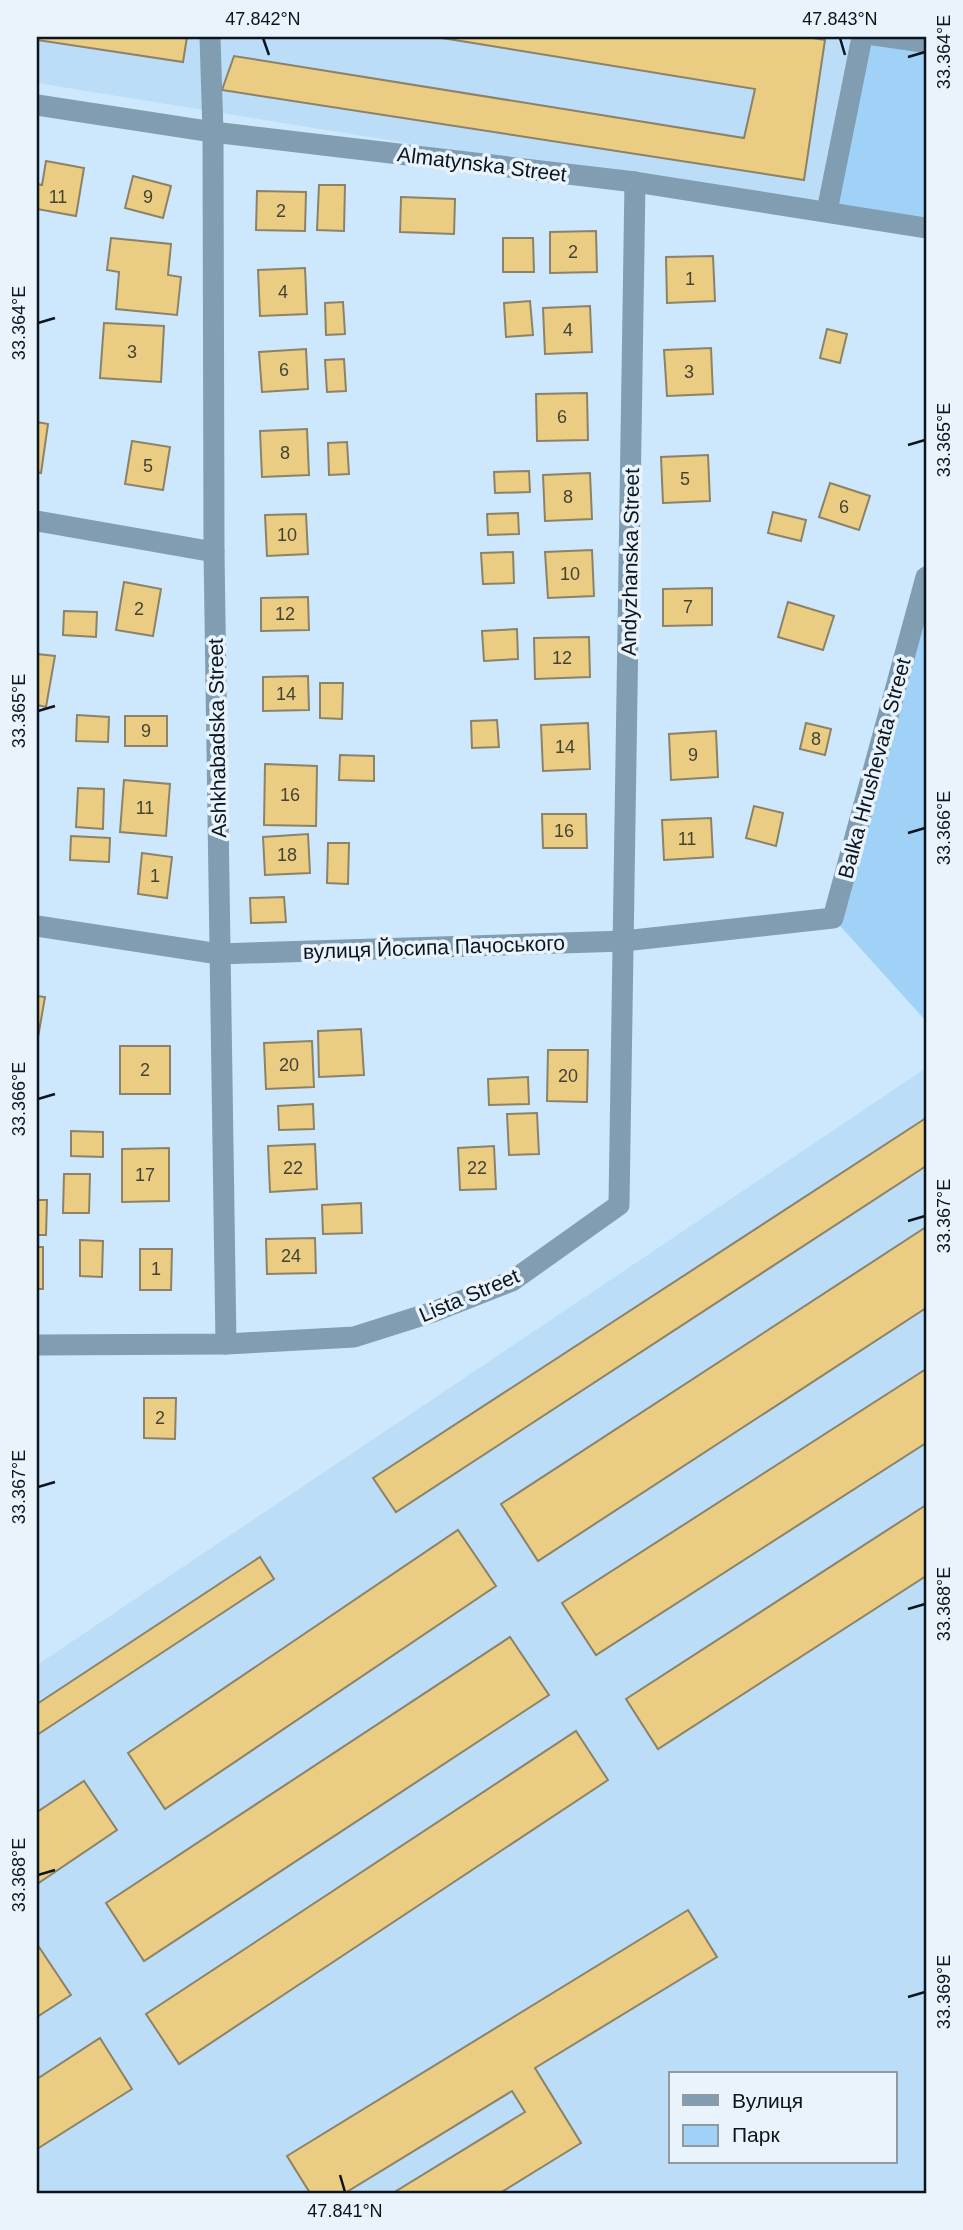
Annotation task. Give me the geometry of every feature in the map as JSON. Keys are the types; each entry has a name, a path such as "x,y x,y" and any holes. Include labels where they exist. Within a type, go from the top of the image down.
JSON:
{"street":[{"name":"Ashkhabadska Street","path":"210,37 214,132 214,552 226,1344"},
{"path":"827,211 862,37"},
{"name":"Almatynska Street","path":"37,105 214,132 635,182 926,228"},
{"name":"Andyzhanska Street","path":"624,941 635,182"},
{"path":"37,521 214,552"},
{"name":"Balka Hrushevata Street","path":"833,918 926,577"},
{"name":"вулиця Йосипа Пачоського","path":"37,926 219,954 624,941 833,918"},
{"name":"Lista Street","path":"37,1345 226,1344 354,1336 433,1312 512,1281 620,1205 624,941"}],"lane":[{"path":"870,37 926,46"}],"shaded area":[{"path":"37,37 862,37 827,211 37,83"},
{"path":"926,1068 926,2193 37,2193 37,1665"}],"green space":[{"path":"862,37 926,37 926,228 827,211"},
{"path":"926,577 926,1021 833,918"}],"building":[{"path":"37,37 187,37 183,62 37,40"},
{"path":"436,37 807,37 825,40 804,180 222,90 234,56 744,138 755,89"},
{"path":"46,161 84,168 76,216 37,209 37,184 42,185"},
{"path":"133,176 171,186 163,218 125,208"},
{"path":"319,185 345,185 344,231 317,230"},
{"path":"257,191 306,192 305,231 256,230"},
{"path":"401,197 455,199 454,234 400,232"},
{"path":"596,231 597,272 550,273 550,232"},
{"path":"111,238 171,244 168,275 181,277 177,315 116,309 119,272 107,270"},
{"path":"503,238 533,238 534,272 503,272"},
{"path":"713,256 715,301 667,303 666,257"},
{"path":"305,268 307,314 260,316 258,270"},
{"path":"530,301 533,335 506,337 504,303"},
{"path":"343,302 345,334 326,335 325,303"},
{"path":"590,306 592,352 545,354 543,308"},
{"path":"104,323 164,326 161,382 100,378"},
{"path":"827,329 847,334 840,363 820,358"},
{"path":"711,348 713,394 667,396 664,350"},
{"path":"306,349 308,389 262,392 259,352"},
{"path":"344,359 346,391 327,392 325,360"},
{"path":"587,393 588,440 537,441 536,394"},
{"path":"37,422 48,424 41,473 37,472"},
{"path":"307,429 309,475 262,477 260,431"},
{"path":"132,441 170,447 163,490 125,484"},
{"path":"347,442 349,474 329,475 328,443"},
{"path":"708,455 710,501 663,503 661,457"},
{"path":"529,471 530,492 495,493 494,472"},
{"path":"590,473 592,519 545,521 543,475"},
{"path":"830,483 870,496 859,530 819,517"},
{"path":"773,512 806,520 801,541 768,533"},
{"path":"518,513 519,534 488,535 487,514"},
{"path":"306,514 308,554 267,556 265,515"},
{"path":"592,550 594,596 548,598 545,552"},
{"path":"513,552 514,583 483,584 481,553"},
{"path":"124,582 161,589 153,636 116,630"},
{"path":"712,588 712,625 663,626 663,589"},
{"path":"308,597 309,630 261,631 261,598"},
{"path":"788,602 834,616 823,650 778,637"},
{"path":"64,611 97,612 96,637 63,635"},
{"path":"517,629 518,659 484,661 482,631"},
{"path":"589,637 590,677 535,679 534,638"},
{"path":"37,654 55,656 46,707 37,705"},
{"path":"308,676 309,710 263,711 263,677"},
{"path":"320,683 343,683 342,719 320,718"},
{"path":"77,715 109,717 108,742 76,741"},
{"path":"125,716 167,716 167,746 125,746"},
{"path":"497,720 499,747 472,748 471,721"},
{"path":"588,723 590,769 543,771 541,725"},
{"path":"806,723 831,729 825,755 800,749"},
{"path":"716,731 718,777 671,780 669,734"},
{"path":"340,755 374,756 374,781 339,780"},
{"path":"265,764 317,766 316,826 264,825"},
{"path":"124,780 170,784 166,836 120,832"},
{"path":"78,788 104,789 103,829 76,827"},
{"path":"754,806 783,813 776,846 746,838"},
{"path":"542,814 586,814 587,848 543,848"},
{"path":"711,818 713,857 664,860 662,820"},
{"path":"308,834 310,873 265,875 263,837"},
{"path":"71,836 110,838 109,862 70,860"},
{"path":"328,843 349,843 348,884 327,883"},
{"path":"142,853 172,857 167,898 138,894"},
{"path":"284,897 286,922 251,923 250,898"},
{"path":"37,996 45,997 37,1043"},
{"path":"361,1029 364,1075 319,1077 318,1031"},
{"path":"312,1041 314,1087 266,1089 264,1043"},
{"path":"120,1046 170,1046 170,1094 120,1094"},
{"path":"548,1050 588,1050 587,1102 547,1101"},
{"path":"528,1077 529,1104 489,1105 488,1079"},
{"path":"313,1104 314,1129 279,1130 278,1106"},
{"path":"537,1113 539,1154 509,1155 507,1114"},
{"path":"926,1118 926,1166 396,1512 373,1478"},
{"path":"71,1131 103,1132 103,1157 71,1156"},
{"path":"315,1144 317,1189 270,1192 268,1146"},
{"path":"494,1146 496,1189 460,1190 458,1148"},
{"path":"169,1148 169,1201 122,1202 122,1149"},
{"path":"64,1174 90,1174 89,1213 63,1213"},
{"path":"37,1200 47,1200 46,1235 37,1235"},
{"path":"361,1203 362,1233 323,1234 322,1205"},
{"path":"926,1227 926,1308 538,1561 501,1504"},
{"path":"315,1238 316,1273 267,1274 266,1239"},
{"path":"80,1240 103,1241 102,1277 80,1276"},
{"path":"37,1247 43,1247 43,1289 37,1289"},
{"path":"140,1249 172,1249 171,1290 140,1290"},
{"path":"926,1369 926,1443 596,1655 562,1603"},
{"path":"144,1398 176,1398 175,1439 144,1438"},
{"path":"926,1505 926,1576 658,1749 626,1699"},
{"path":"458,1530 496,1586 165,1809 128,1753"},
{"path":"260,1557 274,1579 37,1735 37,1704"},
{"path":"510,1637 549,1695 144,1961 106,1903"},
{"path":"576,1731 608,1780 179,2064 146,2014"},
{"path":"84,1781 117,1830 37,1884 37,1812"},
{"path":"688,1910 717,1957 535,2068 581,2143 500,2193 393,2193 525,2112 512,2091 345,2193 310,2193 287,2156"},
{"path":"39,1947 71,1995 37,2017 37,1949"},
{"path":"100,2038 132,2089 37,2149 37,2079"}]}
